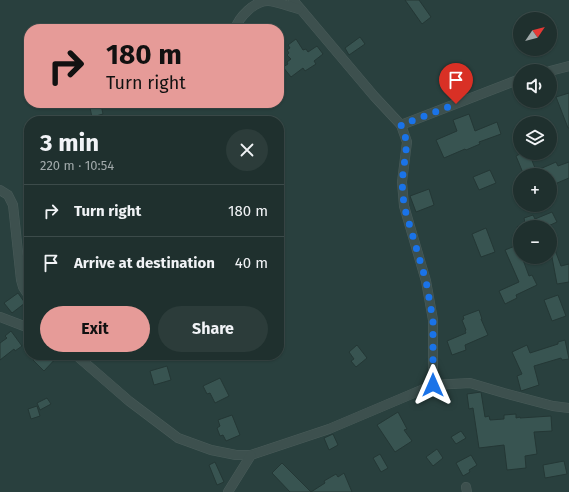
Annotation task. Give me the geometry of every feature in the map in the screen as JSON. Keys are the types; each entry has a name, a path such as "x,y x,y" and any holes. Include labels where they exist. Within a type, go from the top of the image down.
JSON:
{"street":[{"path":"293,0 299,9 401,125 407,142 402,182 404,206 426,281 433,320 433,385"},
{"path":"236,24 243,14 256,5 267,1 299,9"},
{"path":"557,69 569,66"},
{"path":"401,125 513,82"},
{"path":"0,190 8,195 13,205 21,280 24,288"},
{"path":"0,317 24,326"},
{"path":"82,360 129,400 178,438 211,450 236,455 251,455 329,429 433,385 470,383 553,406 569,408"},
{"path":"228,492 251,455"}],"building":[{"path":"405,0 419,0 431,17 422,24"},
{"path":"360,37 365,44 349,55 345,48"},
{"path":"296,39 303,50 306,49 308,52 317,46 323,54 314,61 316,64 305,71 303,68 291,77 284,68 284,66 288,64 287,62 291,59 287,55 289,53 287,50 290,48 288,45"},
{"path":"569,93 569,128 557,100 557,97"},
{"path":"90,108 102,108 103,114 92,116"},
{"path":"469,114 475,131 497,122 501,134 444,158 436,140 457,131 453,120"},
{"path":"518,160 532,160 535,168 521,168"},
{"path":"556,162 558,166 569,162 569,178 557,183 557,168 542,168"},
{"path":"490,170 496,183 479,190 473,177"},
{"path":"429,189 434,205 416,212 410,196"},
{"path":"552,212 556,220 524,220 524,218 533,215 535,219"},
{"path":"486,228 495,252 481,257 472,234"},
{"path":"513,247 513,264 525,264 529,276 532,275 537,285 516,295 517,298 505,304 499,291 519,282 505,250"},
{"path":"557,255 561,266 569,264 569,282 557,284 553,264 557,264"},
{"path":"18,293 24,302 24,304 12,313 4,303"},
{"path":"558,295 566,316 552,321 544,300"},
{"path":"479,310 488,335 465,345 466,350 452,355 447,341 466,333 462,320 464,319 463,316"},
{"path":"11,331 22,346 15,351 14,349 0,360 0,343 7,338 5,336"},
{"path":"565,340 569,359 562,360 561,358 534,366 539,385 521,391 517,376 522,374 512,352 527,345 530,353 558,344 558,342"},
{"path":"357,345 367,358 356,367 351,361 354,359 349,352"},
{"path":"33,360 54,360 44,371"},
{"path":"167,366 171,380 154,385 150,371"},
{"path":"220,378 229,396 215,403 210,393 207,394 203,386"},
{"path":"481,392 485,417 489,416 490,420 504,419 504,415 516,414 516,418 551,416 552,431 534,432 537,454 525,456 526,468 507,470 504,445 479,448 473,408 469,409 467,394"},
{"path":"47,398 51,404 40,410 37,403"},
{"path":"37,406 40,416 31,419 28,409"},
{"path":"398,412 407,429 404,430 412,441 395,452 377,425"},
{"path":"232,415 240,435 226,441 223,435 220,436 217,428 220,426 218,420"},
{"path":"461,431 466,438 456,444 451,437"},
{"path":"333,434 338,445 329,450 324,438"},
{"path":"437,449 443,458 433,466 426,457"},
{"path":"380,454 388,468 381,472 373,458"},
{"path":"471,455 477,465 463,476 456,463"},
{"path":"564,461 567,474 545,478 543,465"},
{"path":"215,462 224,482 217,485 209,465"},
{"path":"282,463 311,492 290,492 272,473"},
{"path":"344,473 352,492 311,492 325,483 324,481 336,474 338,477"}],"route":[{"path":"433,385 433,320 426,281 404,206 402,182 405,168 407,142 401,125 456,104"}]}
